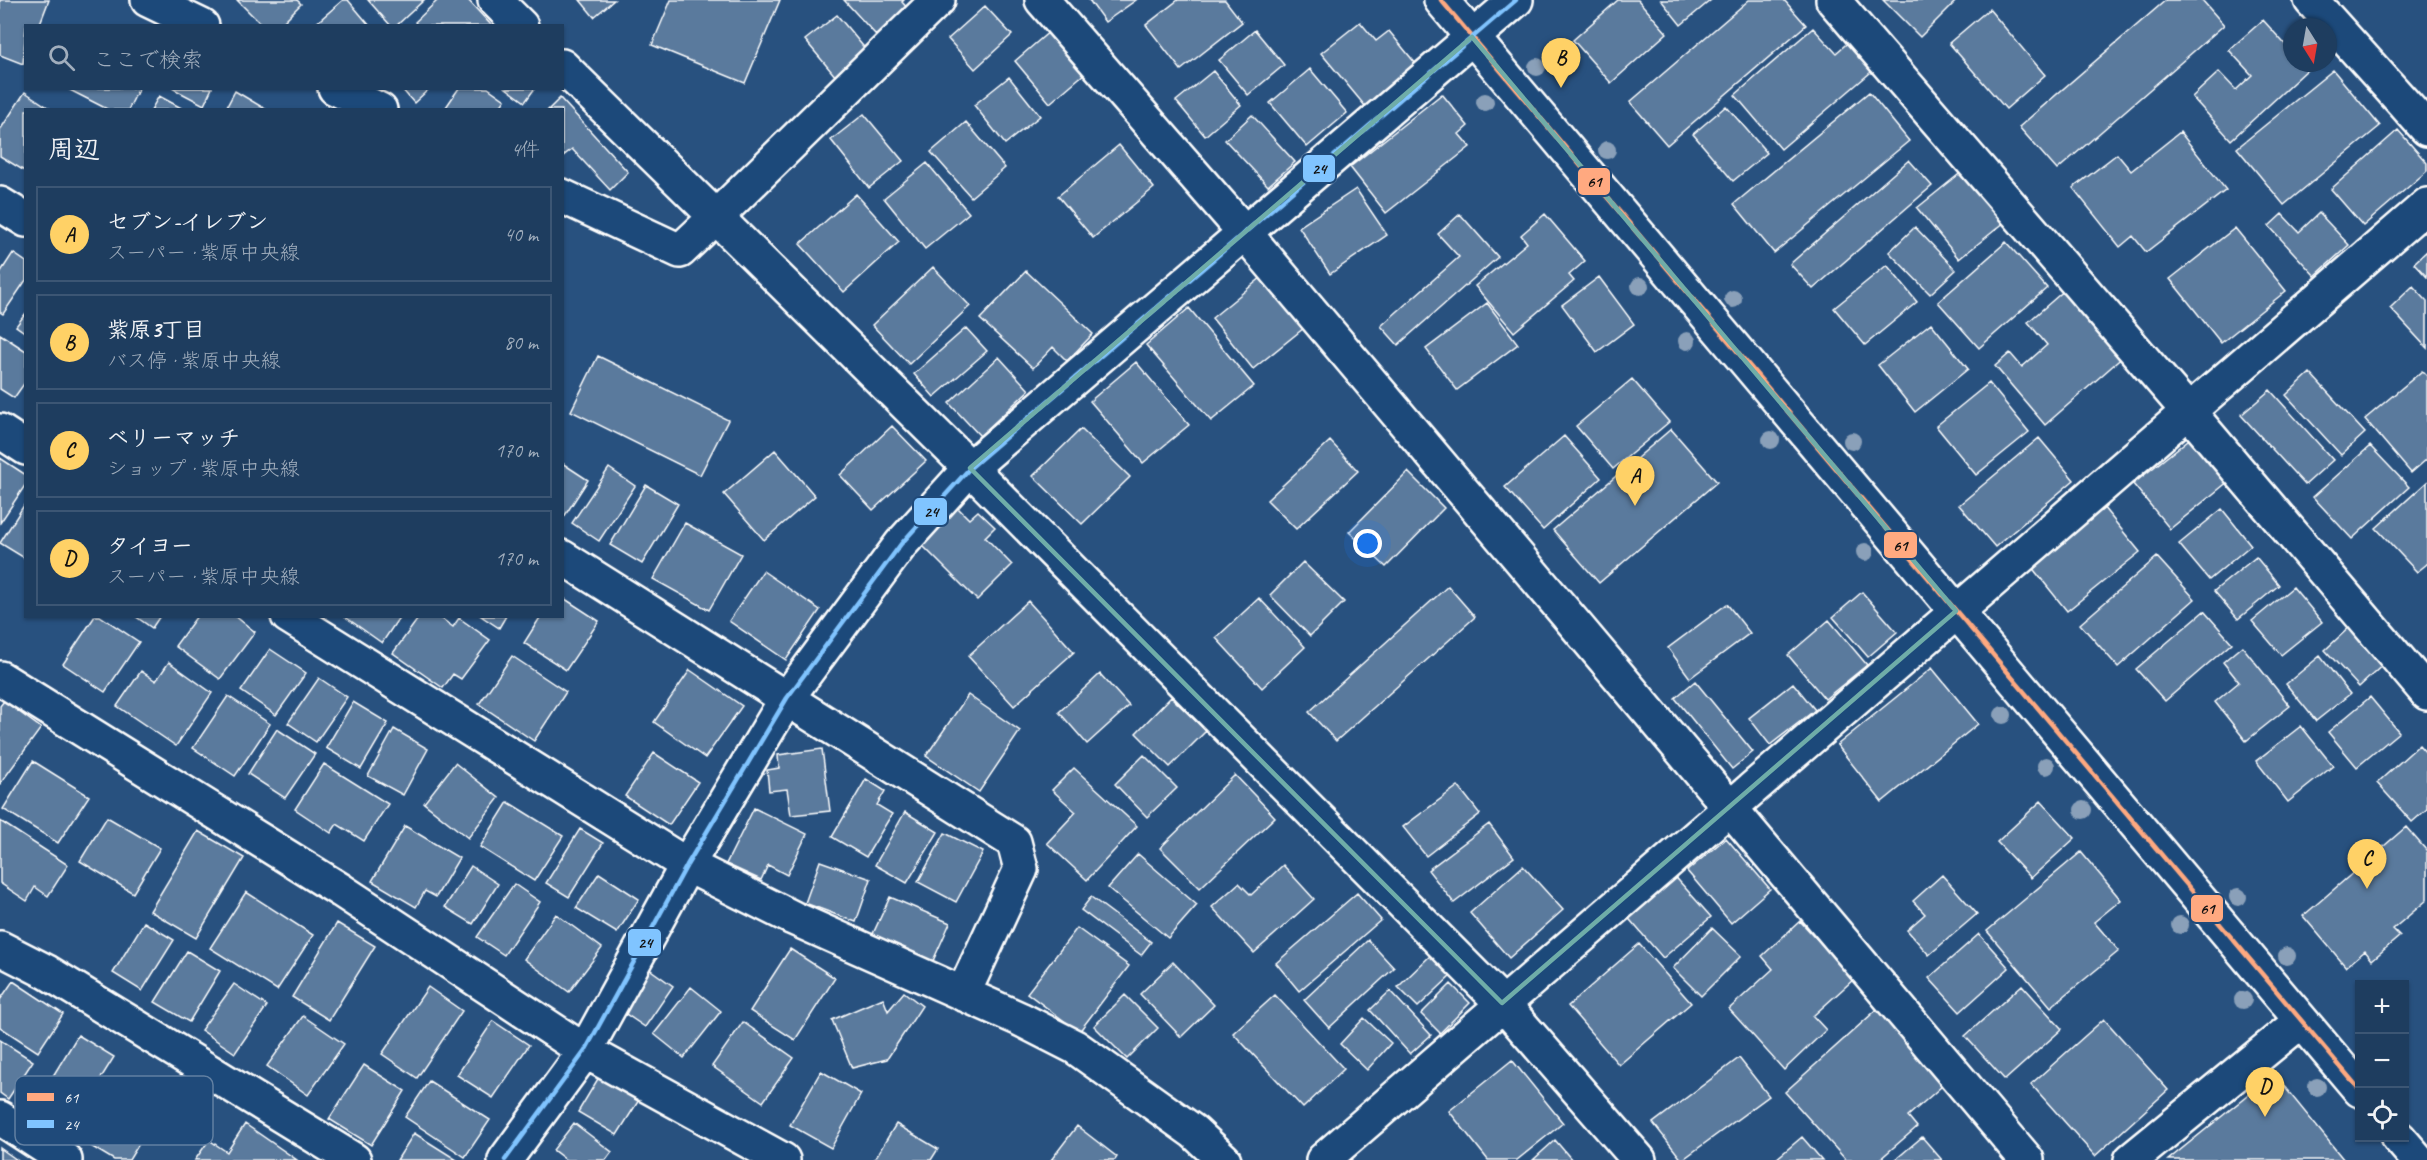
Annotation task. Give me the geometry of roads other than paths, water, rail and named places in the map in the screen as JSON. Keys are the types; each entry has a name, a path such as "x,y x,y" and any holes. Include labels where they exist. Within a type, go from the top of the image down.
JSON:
{"street":[{"path":"148,0 198,24"},
{"path":"495,0 519,24"},
{"path":"564,197 680,252 938,0"},
{"path":"1042,0 1245,233 1727,809 2026,1160"},
{"path":"1441,0 2358,1088"},
{"path":"505,1160 585,1051 687,865 787,698 901,544 970,468 1516,0"},
{"path":"1833,0 2188,411 2427,693"},
{"path":"2311,0 2427,129"},
{"path":"564,68 970,468 1502,1004 1639,1160"},
{"path":"339,90 376,108"},
{"path":"0,204 24,219"},
{"path":"1323,1160 2427,205"},
{"path":"0,431 24,447"},
{"path":"564,558 1014,842 1021,869 963,994"},
{"path":"291,618 687,865 793,918 1076,1047 1194,1132 1224,1160"},
{"path":"0,678 342,891 585,1051 783,1160"},
{"path":"0,948 46,972 354,1160"},
{"path":"2132,1160 2301,1021"},
{"path":"0,1118 15,1128"},
{"path":"2403,1142 2418,1160"},
{"path":"42,1145 65,1160"}],"place":[{"name":"紫原3丁目","path":"1561,88"},
{"name":"セブン-イレブン","path":"1635,506"},
{"name":"ベリーマッチ","path":"2367,889"},
{"name":"タイヨー","path":"2265,1117"}]}
